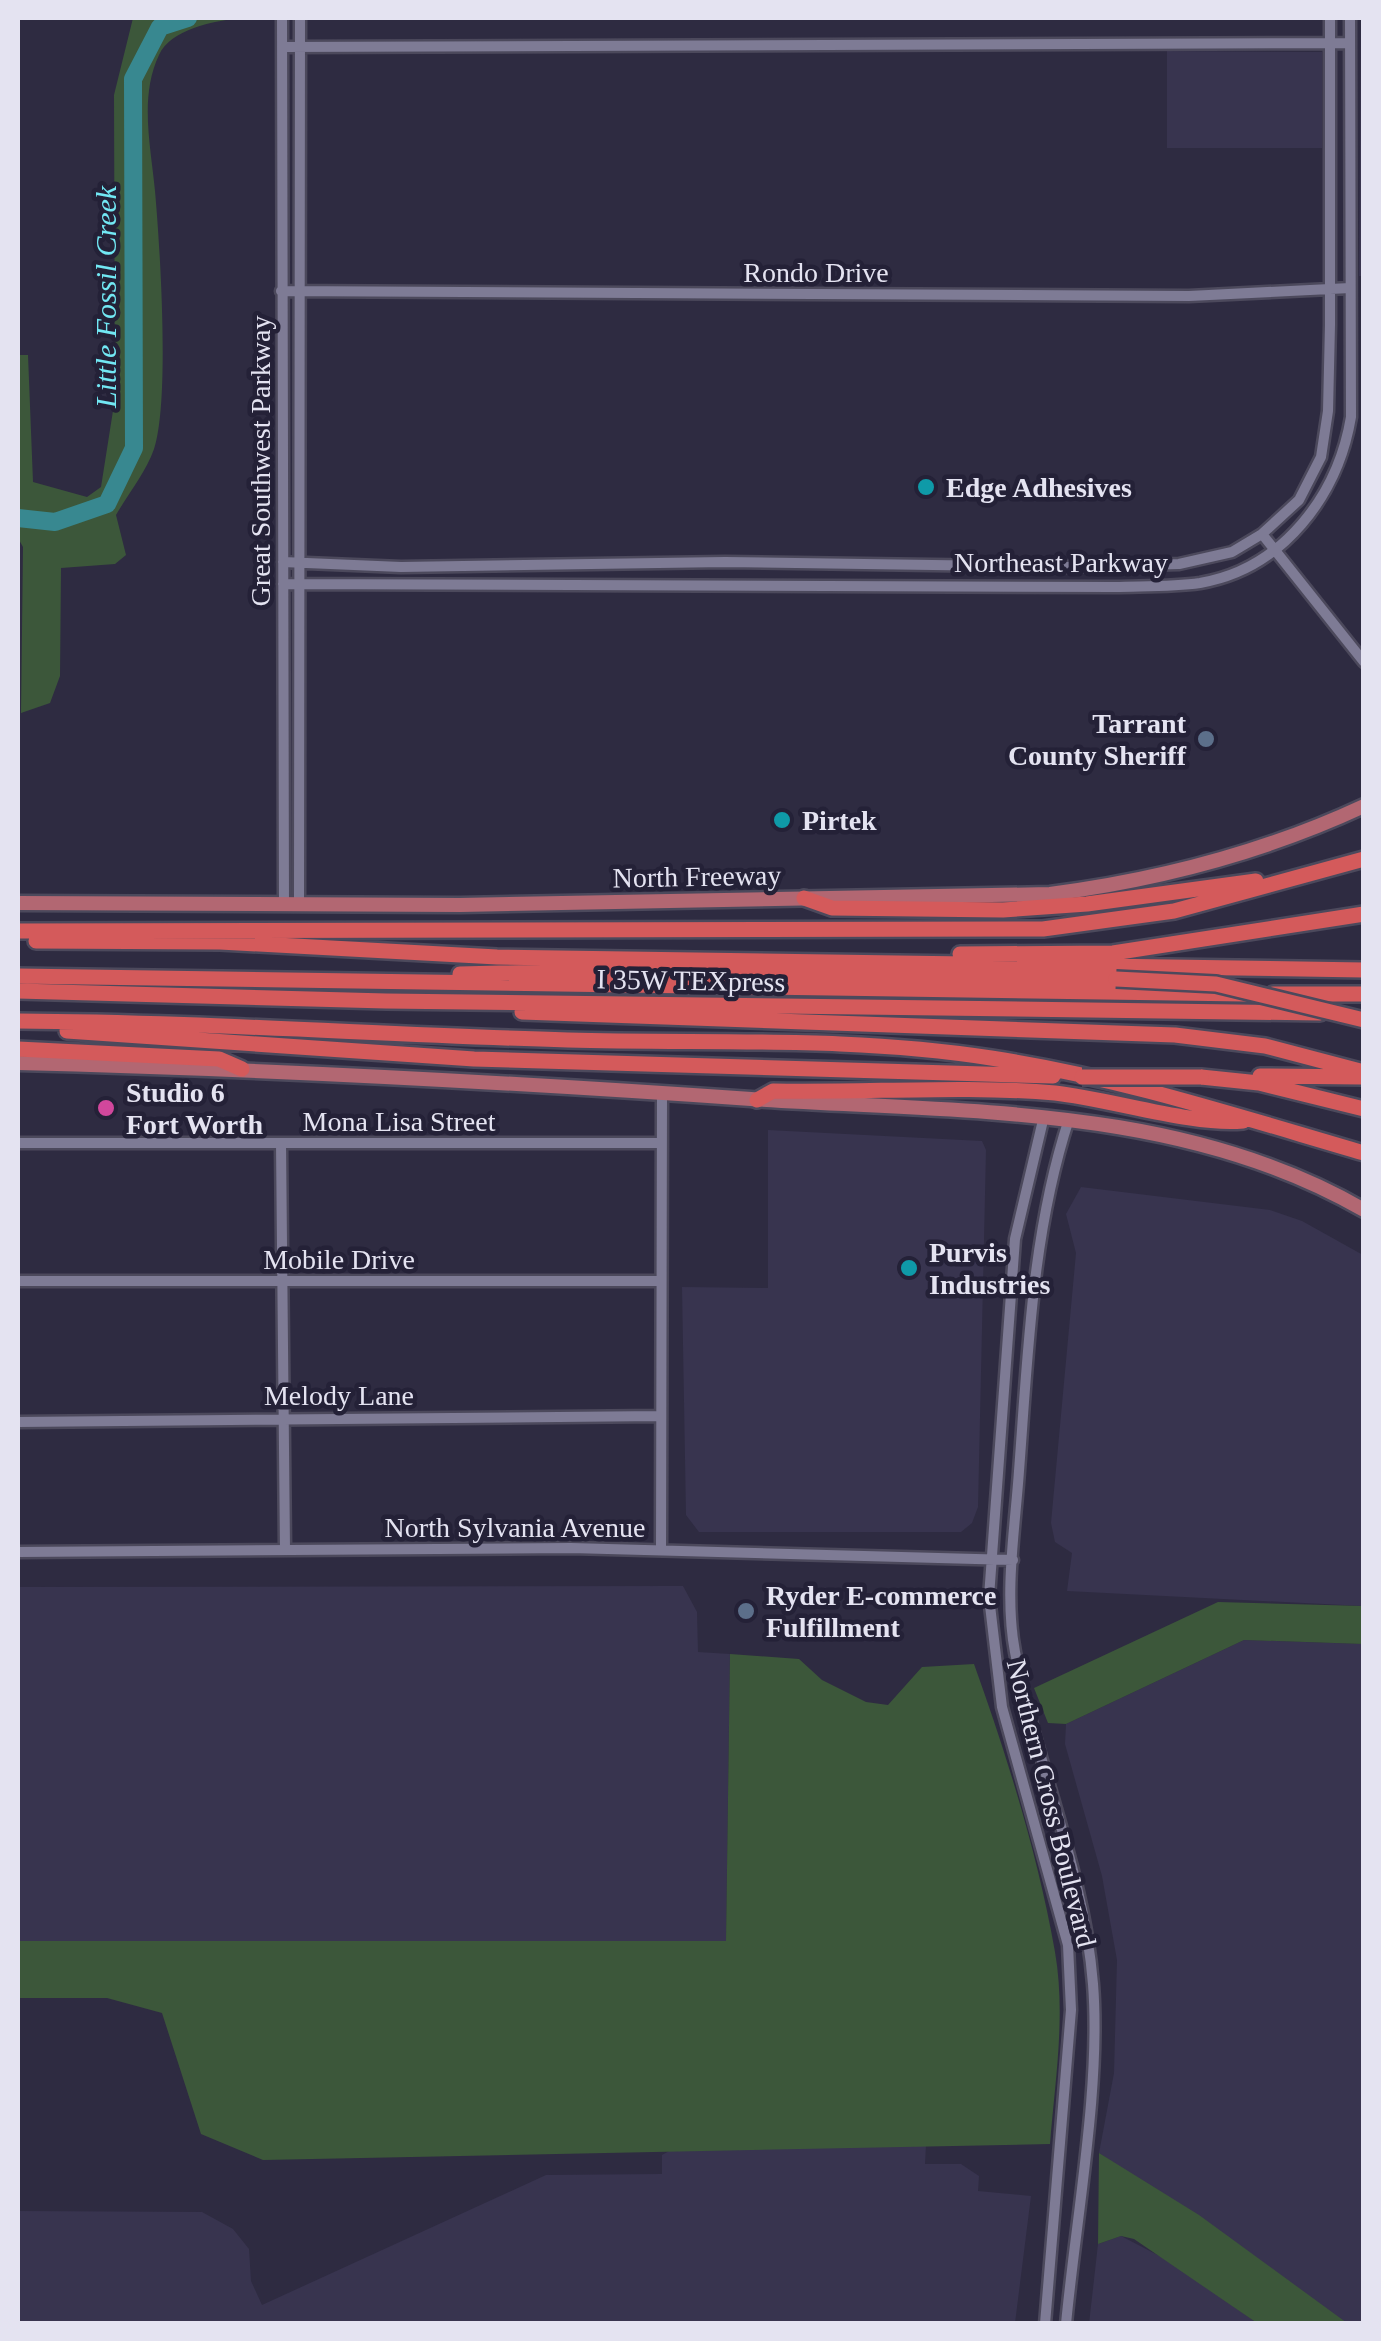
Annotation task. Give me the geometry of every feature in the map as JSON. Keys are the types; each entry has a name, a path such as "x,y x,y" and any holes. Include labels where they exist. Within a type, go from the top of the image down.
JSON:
{"highway":[{"name":"North Freeway","path":"18,931 1043,929 1174,911 1364,858"},
{"path":"804,898 832,908 1003,910 1087,904 1252,880 1275,883"},
{"path":"860,961 885,955 1112,953 1364,914"},
{"path":"18,941 220,942 497,958 1364,970"},
{"path":"254,980 268,973 635,970 1116,978 1216,984 1364,1016"},
{"name":"I 35W TEXpress","path":"18,976 855,992 1364,994"},
{"name":"I 35W TEXpress","path":"18,991 1364,1016"},
{"path":"460,1001 490,1010 625,1018 967,1026 1223,1039 1311,1056 1364,1074"},
{"path":"24,1021 51,1030 286,1050 834,1073 1201,1077 1364,1074"},
{"path":"24,1021 862,1045 1041,1066 1364,1153"},
{"path":"18,1049 219,1060 242,1069"},
{"path":"1201,1077 1259,1084 1364,1109"},
{"path":"757,1100 773,1090 990,1089 1114,1101 1221,1123 1252,1120"}],"main road":[{"name":"North Freeway","path":"18,903 291,904 1036,894 1108,886 1219,859 1364,806"},
{"path":"18,1063 242,1069 1044,1116 1199,1144 1297,1176 1364,1210"}],"street":[{"name":"Great Southwest Parkway","path":"282,18 283,584 291,904"},
{"name":"Great Southwest Parkway","path":"291,904 299,562 300,18"},
{"name":"Northeast Parkway","path":"283,562 1179,564 1232,552 1262,534 1299,500 1320,456 1328,411 1330,18"},
{"name":"Northeast Parkway","path":"283,584 1201,583 1245,567 1307,522 1346,448 1350,417 1350,18"},
{"path":"282,42 1350,42"},
{"name":"Rondo Drive","path":"281,292 1190,296 1350,288"},
{"path":"1262,534 1364,662"},
{"path":"482,564 483,586"},
{"path":"832,584 833,564"},
{"path":"1027,564 1029,584"},
{"path":"661,1550 662,1092"},
{"name":"Northern Cross Boulevard","path":"1044,1116 1015,1239 991,1560 992,1649 1002,1708 1068,1946 1071,2010 1045,2324"},
{"name":"Northern Cross Boulevard","path":"1066,2324 1094,2048 1093,2007 1086,1924 1014,1647 1013,1560 1042,1229 1069,1119"},
{"name":"Mona Lisa Street","path":"18,1143 661,1143"},
{"path":"281,1143 285,1550"},
{"name":"Mobile Drive","path":"18,1281 660,1280"},
{"path":"1006,1357 1028,1361"},
{"name":"Melody Lane","path":"18,1422 660,1416"},
{"name":"North Sylvania Avenue","path":"18,1552 661,1550 1013,1560"},
{"path":"1071,2010 1093,2007"},
{"path":"1052,2213 1076,2218"}],"shaded area":[{"path":"1361,18 1363,276 1359,276"},
{"path":"1167,51 1322,52 1322,148 1167,148"},
{"path":"768,1130 982,1141 986,1150 978,1507 972,1523 961,1532 699,1532 686,1515 682,1287 768,1288"},
{"path":"1081,1187 1270,1210 1302,1221 1363,1255 1363,1606 1067,1591 1072,1553 1055,1542 1051,1523 1076,1253 1066,1214"},
{"path":"683,1586 697,1612 698,1652 730,1654 726,1941 18,1941 18,1587"},
{"path":"1244,1640 1363,1644 1363,2323 1346,2323 1099,2153 1114,2073 1117,1960 1102,1876 1065,1744 1066,1724"},
{"path":"926,2145 925,2164 961,2164 979,2176 978,2191 1031,2196 1015,2323 18,2324 18,2211 202,2212 233,2229 249,2249 251,2281 262,2305 546,2175 662,2174 662,2155 673,2149"},
{"path":"1121,2236 1171,2262 1257,2323 1089,2324 1098,2244"}],"green space":[{"path":"133,18 238,18 182,33 165,46 153,71 148,122 161,284 163,361 159,426 151,458 116,515 126,555 115,564 61,568 60,676 50,703 21,713 23,547 18,538 18,355 28,355 33,482 87,497 101,487 115,398 114,95"},
{"path":"1218,1602 1363,1606 1363,1644 1244,1640 1066,1724 1048,1723 1034,1688"},
{"path":"730,1654 799,1659 822,1680 866,1702 888,1705 922,1667 974,1664 1020,1806 1055,1952 1060,2024 1050,2144 263,2160 201,2134 162,2013 107,1998 18,1998 18,1941 726,1941"},
{"path":"1099,2153 1199,2215 1347,2323 1257,2323 1134,2239 1121,2236 1098,2244"}],"waterway":[{"name":"Little Fossil Creek","path":"18,518 55,522 107,504 134,448 133,79 160,27 188,18"}],"place":[{"name":"Edge Adhesives","path":"926,487"},
{"name":"Tarrant County Sheriff","path":"1206,739"},
{"name":"Pirtek","path":"782,820"},
{"name":"Studio 6 Fort Worth","path":"106,1108"},
{"name":"Purvis Industries","path":"909,1268"},
{"name":"Ryder E-commerce Fulfillment","path":"746,1611"}]}
